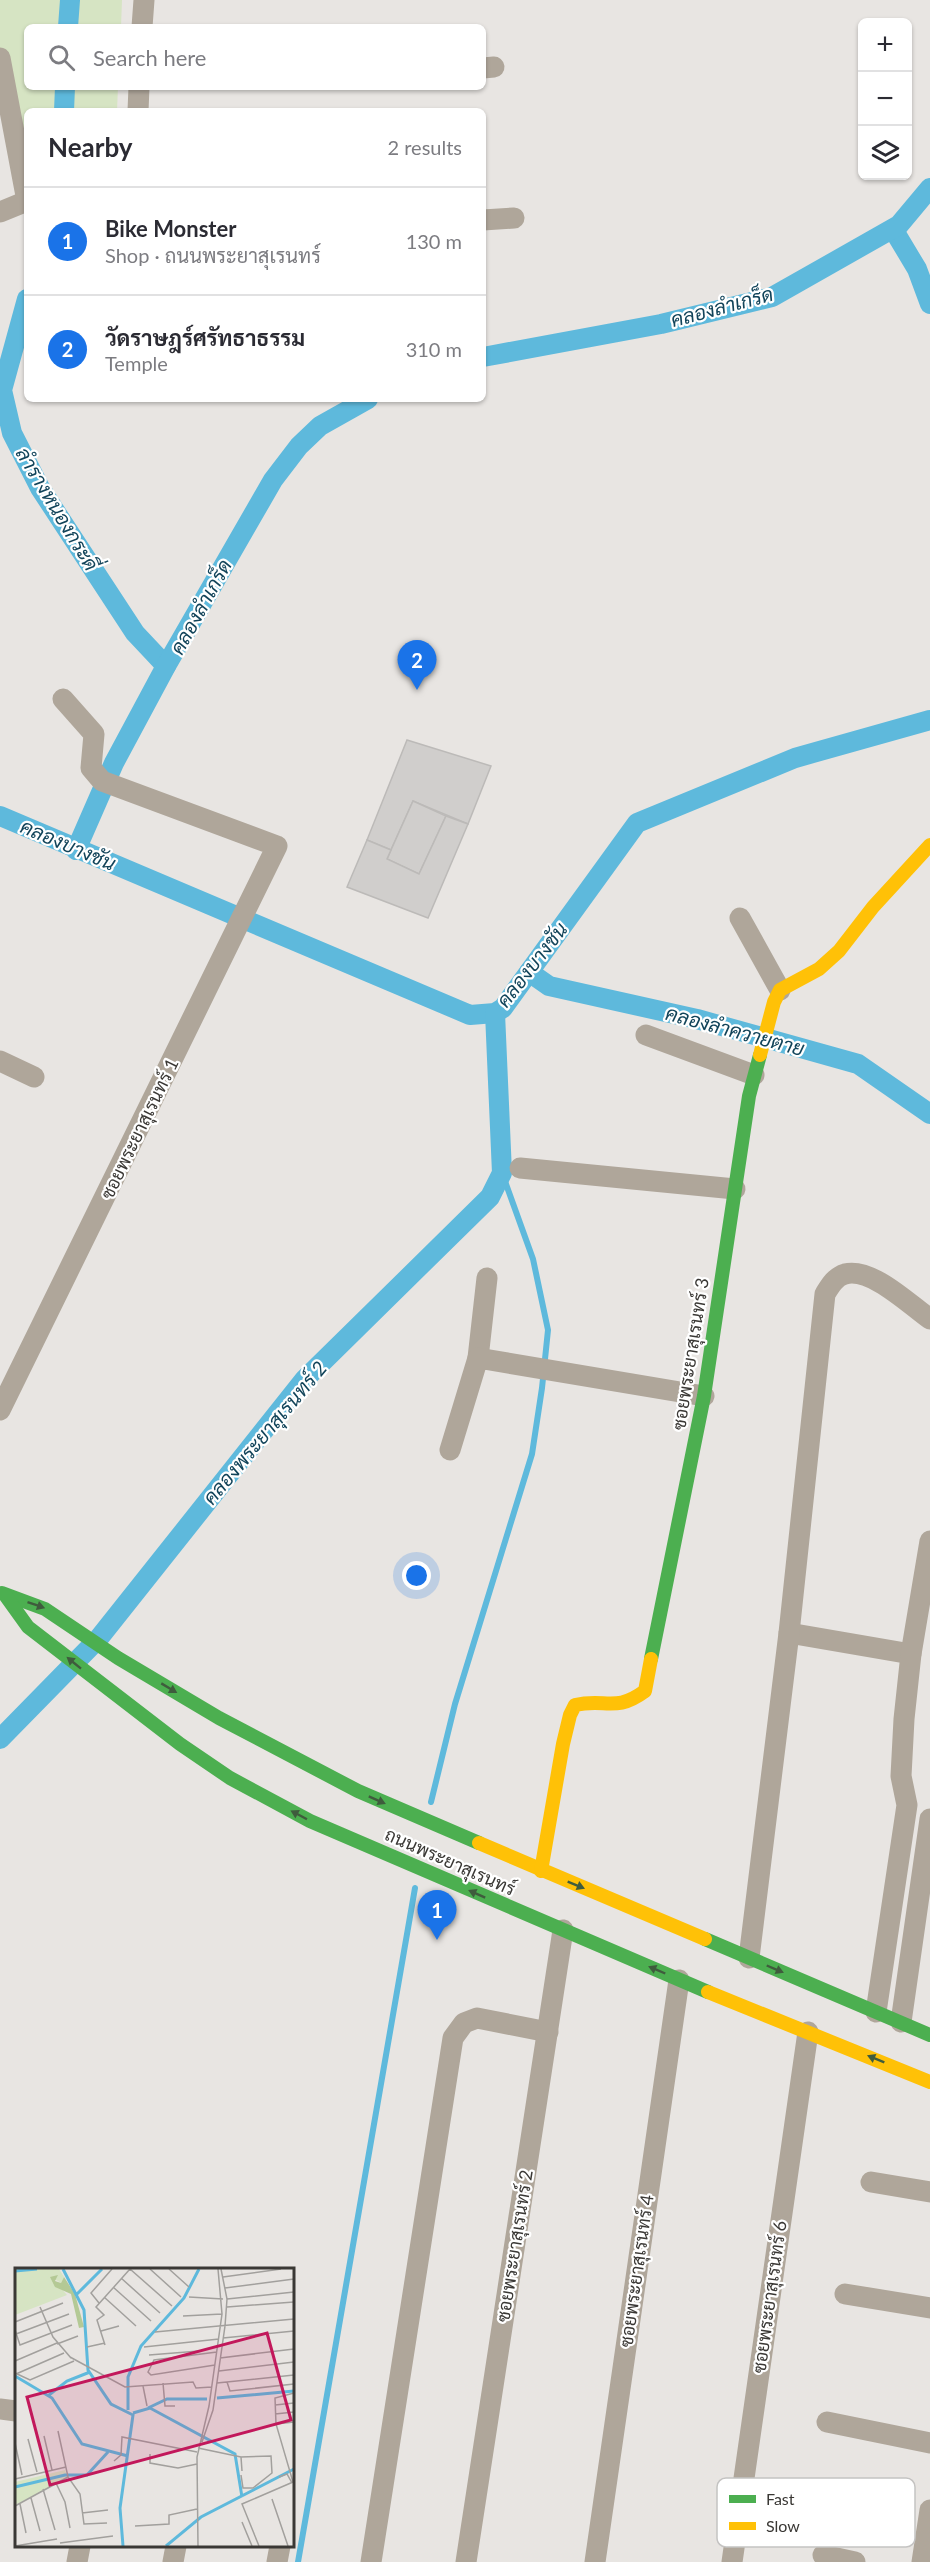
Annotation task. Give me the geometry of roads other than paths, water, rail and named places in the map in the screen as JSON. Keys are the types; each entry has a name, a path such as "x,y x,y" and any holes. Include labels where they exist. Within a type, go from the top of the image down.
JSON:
{"street":[{"path":"142,24 144,0"},
{"path":"0,63 24,186"},
{"path":"138,108 140,90"},
{"path":"0,212 24,202"},
{"path":"486,220 514,218"},
{"name":"ซอยพระยาสุเรนทร์ 1","path":"0,1410 277,846 102,781 91,768 94,734 63,699"},
{"path":"740,918 777,996 819,969 838,951 873,907 930,845"},
{"name":"ซอยพระยาสุเรนทร์ 3","path":"541,1871 563,1744 570,1715 575,1705 586,1701 614,1706 630,1704 645,1691 704,1396 755,1070 777,996"},
{"path":"646,1035 755,1070"},
{"path":"0,1061 34,1077"},
{"path":"520,1168 735,1189"},
{"path":"749,1958 789,1633 825,1294 833,1281 845,1274 862,1275 881,1282 930,1319"},
{"path":"450,1450 478,1358 487,1278"},
{"path":"478,1358 704,1396"},
{"path":"876,2012 907,1805 901,1776 911,1654 930,1541"},
{"name":"ถนนพระยาสุเรนทร์","path":"2,1593 45,1609 118,1658 219,1718 348,1786 541,1871 930,2035"},
{"name":"ถนนพระยาสุเรนทร์","path":"2,1593 28,1627 99,1684 180,1744 230,1778 321,1826 679,1980 930,2082"},
{"path":"789,1633 911,1654"},
{"path":"901,2022 930,1819"},
{"name":"ซอยพระยาสุเรนทร์ 2","path":"466,2562 563,1930"},
{"name":"ซอยพระยาสุเรนทร์ 4","path":"595,2562 679,1980"},
{"path":"371,2562 453,2038 464,2023 477,2018 548,2032"},
{"name":"ซอยพระยาสุเรนทร์ 6","path":"744,2478 808,2032"},
{"path":"871,2182 930,2192"},
{"path":"845,2294 930,2308"},
{"path":"0,2409 15,2411"},
{"path":"827,2422 930,2443"},
{"path":"922,2562 930,2510"},
{"path":"77,2562 80,2547"},
{"path":"173,2562 176,2547"},
{"path":"278,2562 280,2547"},
{"name":"ซอยพระยาสุเรนทร์ 6","path":"732,2562 734,2547"},
{"path":"823,2555 855,2562"}],"waterway":[{"name":"ลำรางหนองกระดี่","path":"68,24 70,0"},
{"name":"ลำรางหนองกระดี่","path":"64,108 65,90"},
{"name":"คลองลำเกร็ด","path":"486,356 661,324 772,297 899,225 930,188"},
{"path":"893,229 917,269 930,304"},
{"name":"ลำรางหนองกระดี่","path":"24,310 2,390 12,433 40,488 135,633 166,666"},
{"name":"คลองลำเกร็ด","path":"76,850 114,763 166,666 273,480 299,446 320,426 363,402"},
{"name":"คลองบางชัน","path":"0,816 470,1015 495,1013 503,1008 637,823 795,758 930,720"},
{"name":"คลองลำควายตาย","path":"529,972 549,986 697,1019 858,1064 930,1114"},
{"name":"คลองพระยาสุเรนทร์ 2","path":"0,1739 99,1638 304,1380 490,1197 502,1173 495,1013"},
{"path":"431,1802 455,1704 532,1454 542,1388 548,1330 533,1259 502,1173"},
{"path":"298,2562 415,1888"}],"place":[{"name":"วัดราษฎร์ศรัทธาธรรม","path":"417,690"},
{"name":"Bike Monster","path":"437,1940"}]}
